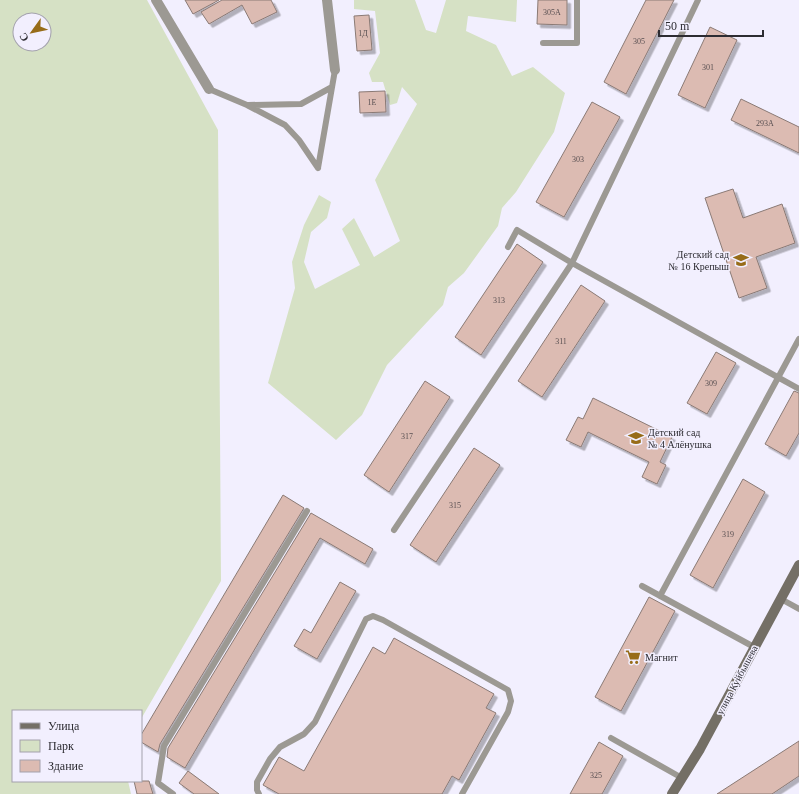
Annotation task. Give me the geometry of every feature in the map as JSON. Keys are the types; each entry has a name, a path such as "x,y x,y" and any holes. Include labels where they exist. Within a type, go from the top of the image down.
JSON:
{"street":[{"path":"156,0 209,89"},
{"path":"327,0 335,70"},
{"name":"улица Куйбышева","path":"672,794 700,749 799,565"}],"lane":[{"path":"543,43 577,43 577,0"},
{"path":"394,530 572,263 698,0"},
{"path":"209,89 247,105 285,125 299,140 318,168 335,70"},
{"path":"247,105 301,104 332,87"},
{"path":"508,247 517,230 572,263 799,389"},
{"path":"660,596 799,339"},
{"path":"173,794 158,783 164,746 306,511"},
{"path":"642,586 754,647"},
{"path":"781,599 799,609"},
{"path":"259,794 257,790 257,782 270,759 280,747 304,734 315,722 366,619 373,616 383,620 508,690 511,701 508,712 462,794"},
{"path":"611,738 682,778"}],"green space":[{"path":"0,0 147,0 218,130 221,581 142,717 142,710 12,710 12,782 128,782 131,794 0,794"},
{"path":"354,0 415,0 426,30 436,33 446,0 517,0 516,22 468,16 466,31 496,45 512,76 533,67 565,93 554,132 516,192 502,208 498,226 464,273 448,287 443,305 387,365 362,415 336,440 268,383 295,288 292,262 304,225 319,195 331,202 327,218 311,232 304,262 315,289 360,265 342,229 354,218 374,257 400,241 375,180 417,104 402,87 397,103 390,105 383,82 372,82 369,73 380,53 375,11 354,9"}],"building":[{"path":"185,0 219,0 193,14"},
{"path":"222,0 271,0 277,12 252,24 242,5 209,24 201,12"},
{"path":"538,0 567,0 567,25 537,24"},
{"path":"646,0 674,0 626,94 604,82"},
{"path":"369,15 372,50 357,51 354,16"},
{"path":"710,27 737,40 705,108 678,95"},
{"path":"385,91 386,112 360,113 359,92"},
{"path":"741,99 799,127 799,153 731,120"},
{"path":"592,102 620,117 564,217 536,202"},
{"path":"733,189 743,218 782,204 795,243 756,257 767,288 739,298 705,198"},
{"path":"517,244 543,262 481,355 455,337"},
{"path":"581,285 605,301 542,397 518,381"},
{"path":"716,352 736,363 707,414 687,403"},
{"path":"425,381 450,397 389,492 364,475"},
{"path":"794,391 799,393 799,433 786,456 765,444"},
{"path":"593,398 672,437 660,462 666,465 657,484 642,477 649,462 588,432 581,447 566,440 578,417 583,419"},
{"path":"474,448 500,465 436,562 410,545"},
{"path":"743,479 765,492 713,588 690,575"},
{"path":"283,495 304,508 160,744 158,752 142,743 142,733"},
{"path":"311,513 373,549 365,564 320,538 185,768 167,757 168,748"},
{"path":"340,582 356,591 317,659 294,646 304,629 311,633"},
{"path":"649,597 675,611 621,711 595,697"},
{"path":"394,638 494,694 486,708 496,713 459,780 452,776 442,794 279,794 263,785 279,757 304,771 373,647 385,654"},
{"path":"799,741 799,776 772,794 717,794"},
{"path":"599,742 623,756 602,794 570,794"},
{"path":"188,771 219,794 194,794 179,783"},
{"path":"149,781 153,794 137,794 134,782"}],"place":[{"name":"Детский сад № 16 Крепыш","path":"741,260"},
{"name":"Детский сад № 4 Алёнушка","path":"636,438"},
{"name":"Магнит","path":"633,657"}]}
